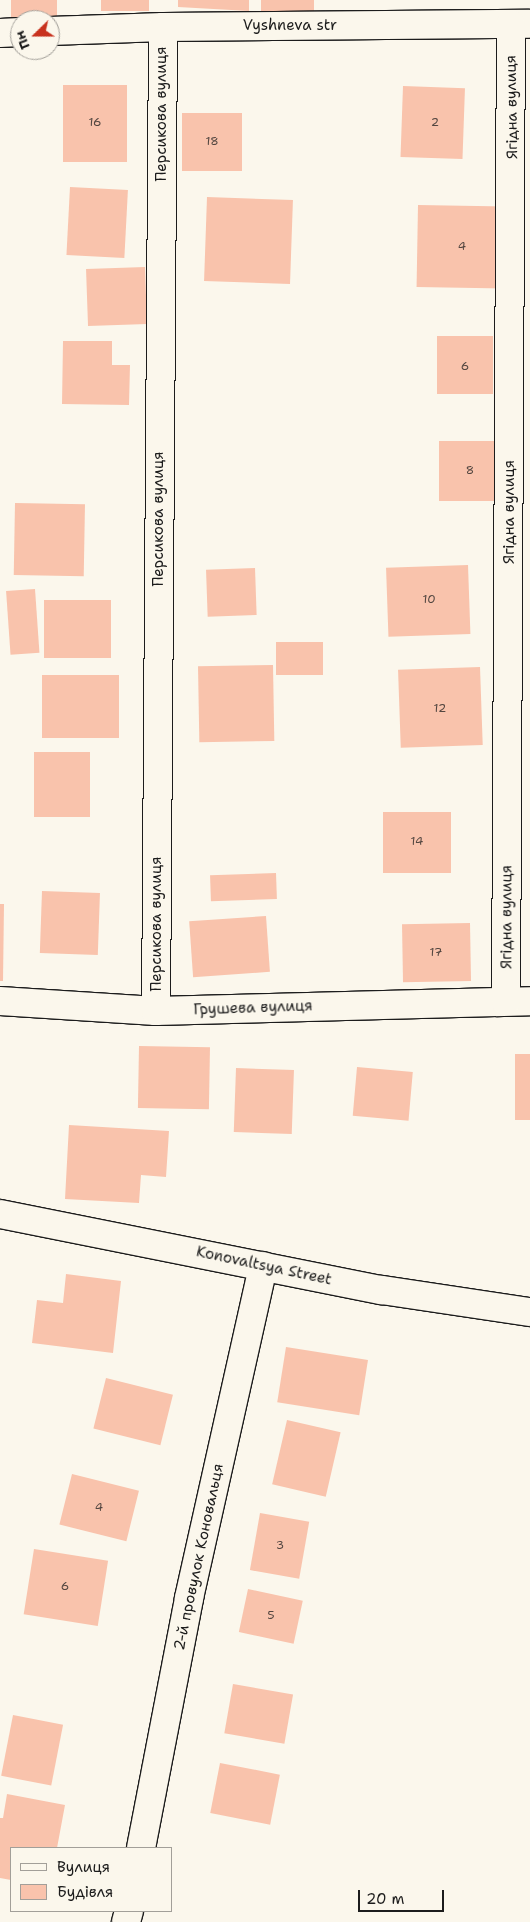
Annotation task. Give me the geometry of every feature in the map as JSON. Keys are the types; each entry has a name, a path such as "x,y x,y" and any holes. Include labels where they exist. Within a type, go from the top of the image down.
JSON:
{"street":[{"name":"Vyshneva str","path":"60,31 163,27 521,24"},
{"name":"Ягідна вулиця","path":"518,1001 521,24"},
{"name":"Персикова вулиця","path":"156,1011 163,27"},
{"name":"Грушева вулиця","path":"0,1001 156,1011 518,1001"},
{"name":"Konovaltsya Street","path":"0,1214 382,1290 530,1312"},
{"name":"2-й провулок Коновальця","path":"141,1847 189,1598 263,1266"}],"building":[{"path":"11,0 57,0 57,10 11,10"},
{"path":"101,0 149,0 149,11 101,11"},
{"path":"178,0 249,0 249,11 178,7"},
{"path":"261,0 314,0 314,15 261,15"},
{"path":"63,85 127,85 127,162 63,162"},
{"path":"403,86 465,88 462,159 401,157"},
{"path":"182,113 242,113 242,171 182,171"},
{"path":"70,187 128,190 124,258 66,255"},
{"path":"207,197 293,200 290,284 204,281"},
{"path":"418,205 506,207 505,289 417,287"},
{"path":"145,267 147,324 88,326 86,269"},
{"path":"437,336 493,336 493,394 437,394"},
{"path":"63,341 112,341 112,365 130,365 129,405 62,404"},
{"path":"439,441 499,441 499,501 439,501"},
{"path":"15,503 85,504 84,576 14,575"},
{"path":"468,565 470,634 388,637 386,568"},
{"path":"255,568 257,615 208,617 206,570"},
{"path":"35,589 39,653 11,655 6,591"},
{"path":"44,600 111,600 111,658 44,658"},
{"path":"276,642 323,642 323,675 276,675"},
{"path":"273,665 274,741 199,742 198,666"},
{"path":"480,667 483,745 401,748 398,670"},
{"path":"42,675 119,675 119,738 42,738"},
{"path":"34,752 90,752 90,817 34,817"},
{"path":"383,812 451,812 451,873 383,873"},
{"path":"276,873 277,899 211,901 210,875"},
{"path":"42,891 100,893 98,955 40,953"},
{"path":"0,904 4,904 3,981 0,981"},
{"path":"266,916 270,972 193,977 189,921"},
{"path":"470,923 471,981 403,982 402,924"},
{"path":"139,1046 210,1047 209,1109 138,1108"},
{"path":"515,1054 530,1054 530,1120 515,1120"},
{"path":"357,1067 413,1072 409,1121 353,1116"},
{"path":"236,1068 294,1070 292,1134 234,1132"},
{"path":"69,1125 169,1131 166,1177 141,1175 139,1203 65,1199"},
{"path":"66,1274 121,1281 113,1353 32,1343 37,1300 63,1303"},
{"path":"286,1347 368,1360 359,1415 277,1402"},
{"path":"106,1378 173,1395 160,1445 93,1428"},
{"path":"287,1420 341,1432 326,1497 272,1484"},
{"path":"72,1474 139,1491 126,1541 59,1524"},
{"path":"260,1513 309,1522 299,1579 250,1570"},
{"path":"34,1549 108,1561 98,1626 24,1614"},
{"path":"248,1589 303,1601 294,1644 239,1632"},
{"path":"233,1684 293,1695 284,1744 224,1733"},
{"path":"13,1715 63,1725 51,1786 1,1776"},
{"path":"220,1763 280,1775 270,1825 210,1813"},
{"path":"7,1794 65,1805 57,1847 10,1847 10,1880 0,1878 0,1818 3,1818"}]}
